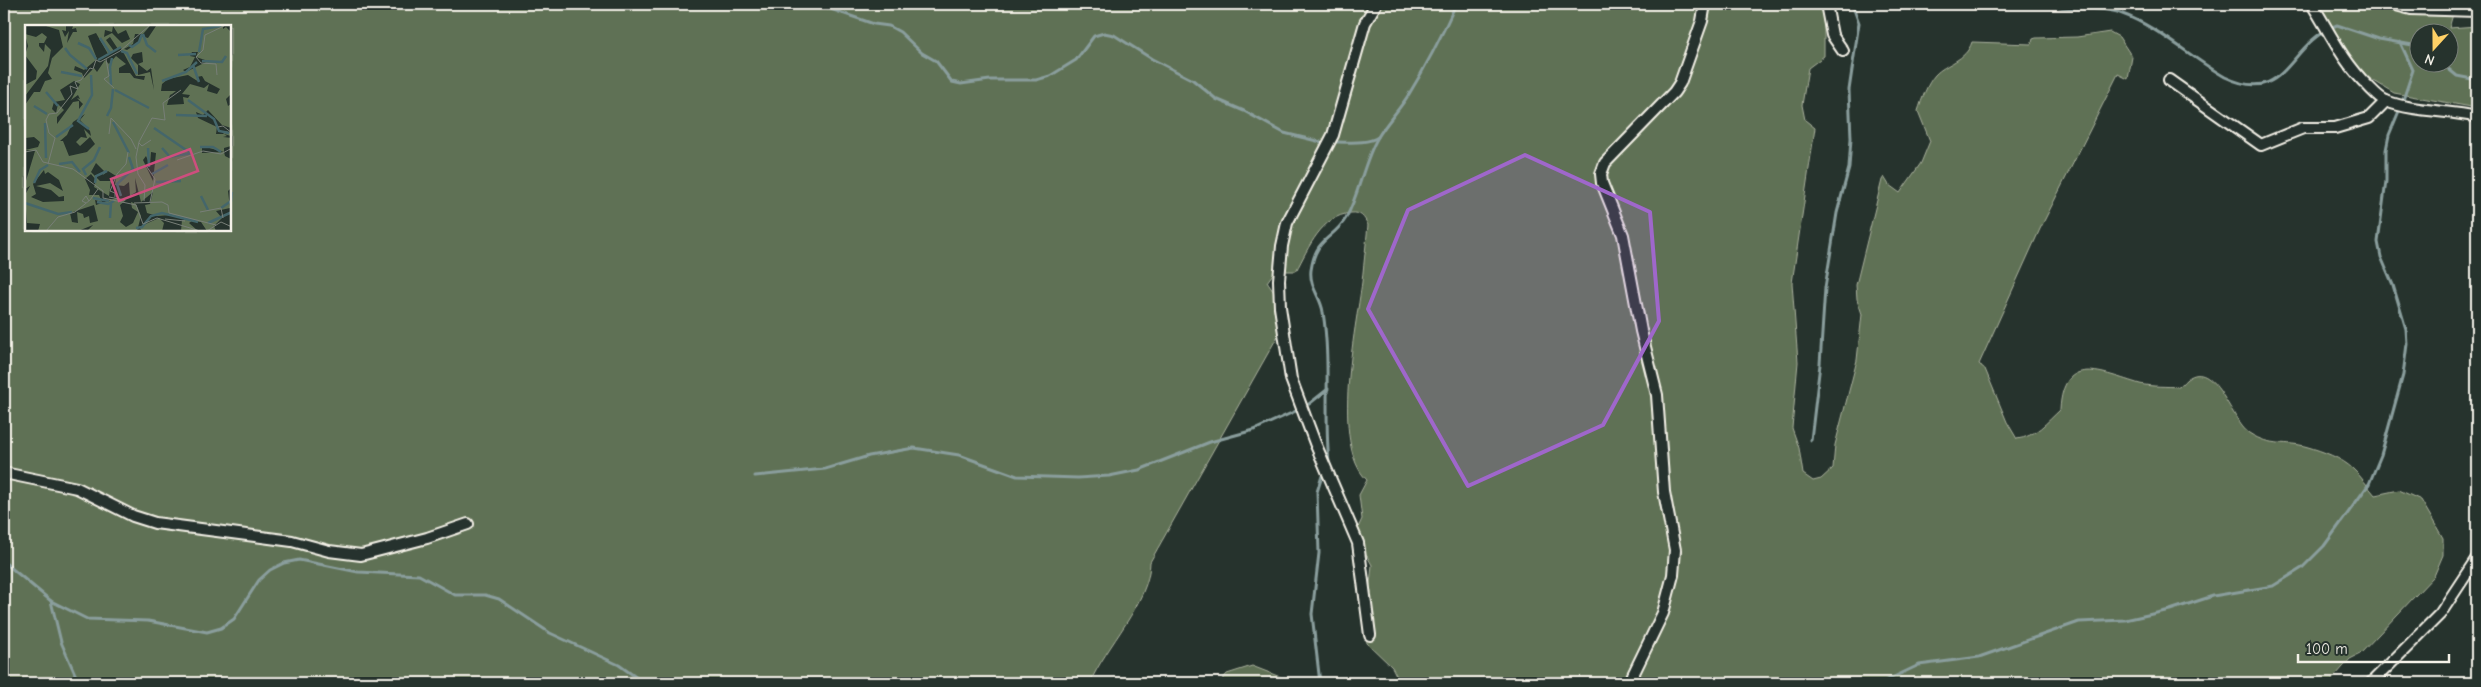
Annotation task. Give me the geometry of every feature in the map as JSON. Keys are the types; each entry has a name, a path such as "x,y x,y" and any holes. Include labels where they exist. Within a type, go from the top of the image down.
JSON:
{"street":[{"path":"1370,635 1358,543 1315,443 1291,379 1280,307 1279,280 1282,246 1288,223 1333,135 1365,23 1376,4"},
{"path":"1629,683 1663,613 1673,576 1676,550 1664,492 1657,395 1641,331 1623,235 1606,196 1601,174 1605,163 1669,99 1680,83 1702,21 1704,4"},
{"path":"1826,4 1832,35 1843,51"},
{"path":"2312,4 2354,73 2380,98 2408,106 2457,112 2477,117"},
{"path":"2392,4 2411,9 2477,11"},
{"path":"2169,80 2261,145 2302,128 2335,128 2369,118 2386,101"},
{"path":"4,473 77,488 133,516 155,523 292,540 349,554 361,555 393,548 468,524"},
{"path":"2371,683 2440,614 2477,558"}],"highlighted area":[{"path":"1525,155 1650,212 1659,321 1603,425 1468,486 1368,309 1408,210"}],"green space":[{"path":"4,4 1824,4 1824,56 1808,68 1802,105 1805,120 1815,128 1792,283 1798,362 1792,428 1799,448 1803,474 1813,481 1821,479 1833,468 1835,445 1857,360 1862,314 1857,299 1856,285 1882,180 1884,177 1889,185 1900,193 1921,163 1930,141 1918,111 1932,79 1940,71 1961,58 1972,42 2031,44 2033,39 2036,38 2077,37 2110,32 2119,37 2132,57 2128,79 2118,74 2040,229 1979,364 1985,369 2007,422 2017,439 2035,432 2060,410 2063,392 2068,380 2077,373 2087,371 2099,372 2145,385 2179,387 2190,377 2199,375 2208,378 2216,385 2236,418 2249,433 2265,441 2300,445 2338,458 2356,472 2375,495 2399,490 2421,500 2443,538 2443,555 2434,576 2360,654 2350,659 2329,683 1400,683 1392,667 1367,643 1365,632 1372,565 1367,556 1358,552 1355,534 1362,519 1359,495 1367,480 1356,463 1350,440 1348,385 1368,225 1362,216 1357,213 1351,213 1341,215 1324,226 1311,243 1296,271 1275,271 1267,282 1275,294 1280,332 1150,562 1143,593 1090,683 4,683"},
{"path":"2309,4 2456,4 2451,22 2408,22 2408,72 2458,72 2458,27 2477,26 2477,108 2394,93 2354,69"},
{"path":"1252,666 1288,680 1289,683 1219,683 1227,674"}],"waterway":[{"path":"816,4 874,24 889,26 900,32 922,53 936,61 952,82 961,84 990,80 1036,80 1050,76 1076,60 1094,36 1104,33 1114,35 1152,59 1193,80 1216,99 1244,111 1284,133 1321,142"},
{"path":"1384,5 1394,4"},
{"path":"1329,463 1327,350 1322,307 1313,287 1311,276 1313,259 1321,244 1346,218 1373,147 1416,83 1456,4"},
{"path":"1811,440 1820,364 1825,288 1837,213 1849,168 1851,138 1849,90 1859,23 1852,4"},
{"path":"2044,4 2102,9 2120,13 2148,26 2225,77 2246,84 2262,84 2275,79 2307,45 2320,34 2337,25 2379,39 2408,44"},
{"path":"2400,42 2413,70 2403,100"},
{"path":"2452,72 2457,76 2477,80"},
{"path":"1881,683 1919,665 1979,657 2079,622 2125,620 2170,610 2213,596 2273,586 2302,568 2324,546 2369,484 2381,455 2403,375 2407,344 2406,329 2393,285 2381,257 2378,242 2386,181 2386,150 2389,135 2399,111"},
{"path":"1337,142 1364,142 1378,137"},
{"path":"1309,404 1328,389"},
{"path":"755,476 825,469 869,456 914,448 959,455 1017,476 1078,478 1109,476 1139,470 1210,442 1254,430 1296,411"},
{"path":"1320,683 1312,614 1319,553 1317,492 1322,476"},
{"path":"4,562 51,601 87,619 148,621 207,632 221,628 234,619 259,580 270,570 284,563 299,560 358,572 419,575 455,595 485,595 499,599 550,633 619,665 644,683"},
{"path":"51,601 61,642 79,683"}]}
